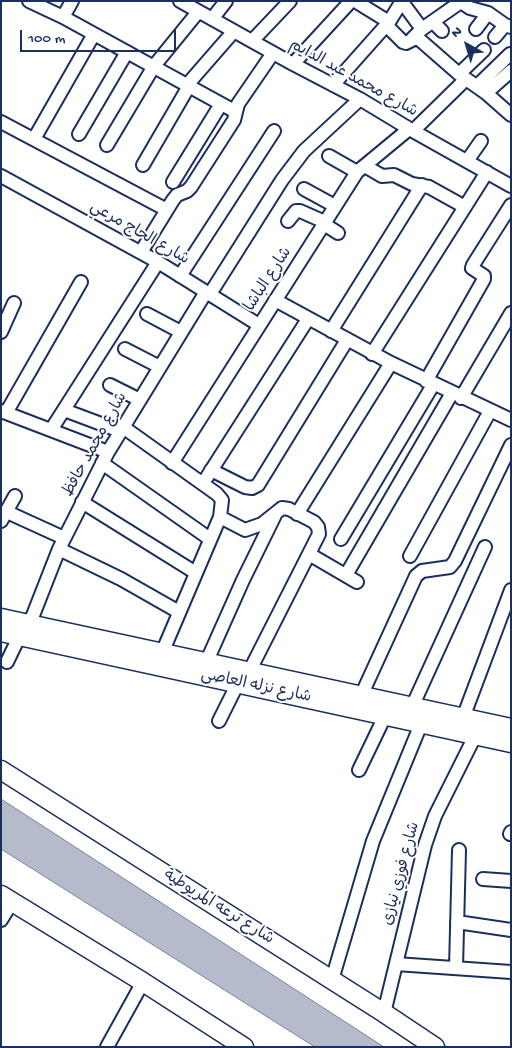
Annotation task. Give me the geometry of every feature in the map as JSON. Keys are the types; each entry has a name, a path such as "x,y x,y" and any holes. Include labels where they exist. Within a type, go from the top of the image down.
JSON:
{"street":[{"path":"29,1 64,17 236,112"},
{"path":"64,17 72,1"},
{"name":"شارع محمد عبد الدايم","path":"180,1 252,42 360,99 511,186"},
{"path":"212,19 226,1"},
{"path":"252,42 290,1"},
{"path":"293,64 351,1"},
{"path":"355,1 387,23 406,43 461,2 470,8 488,13 508,26 495,37"},
{"path":"332,85 387,23 402,2 428,25 442,32"},
{"path":"107,146 154,66 198,12"},
{"path":"476,29 488,13"},
{"path":"144,165 188,85 234,31"},
{"path":"34,140 94,34"},
{"path":"412,39 420,40 511,115"},
{"path":"472,83 484,50"},
{"path":"79,134 127,52"},
{"path":"141,252 176,195 187,191 191,187 234,120 238,104 273,53"},
{"path":"472,83 510,54"},
{"path":"472,83 511,71"},
{"name":"شارع الباشا","path":"172,462 274,300 361,169 472,83"},
{"name":"شارع محمد حافظ","path":"7,662 25,629 62,543 105,457 181,332 282,180 304,151 360,99"},
{"path":"174,182 221,104"},
{"path":"1,122 167,210"},
{"path":"180,276 274,131"},
{"path":"467,161 481,141"},
{"path":"329,156 382,176 394,175 412,184 430,187 465,207"},
{"path":"372,354 487,172"},
{"name":"شارع الحاج مرعي","path":"1,176 141,252 259,325"},
{"path":"331,331 422,185"},
{"path":"304,189 335,206"},
{"path":"341,539 430,383 484,279 484,276 472,268 472,265 511,205"},
{"path":"288,221 296,211 300,211 324,223 338,233"},
{"path":"51,430 158,262"},
{"path":"81,282 4,412 51,430 105,457 210,539"},
{"path":"274,300 372,354 511,420"},
{"path":"1,332 14,303"},
{"path":"309,554 351,579 457,396 511,313"},
{"path":"147,314 181,332"},
{"path":"202,484 308,319"},
{"path":"211,470 245,487 252,488 258,485 347,340"},
{"path":"125,349 160,367"},
{"path":"297,514 391,363"},
{"path":"110,385 140,400"},
{"path":"64,410 122,429 172,462 217,494 222,500 220,517 162,653"},
{"path":"410,556 490,411"},
{"path":"361,696 416,576 422,571 450,566 455,562 511,445"},
{"path":"15,496 4,517 62,543 121,580 179,612"},
{"path":"82,502 196,573"},
{"path":"218,721 236,676 320,534 314,522 282,508 262,524 246,530 220,517"},
{"path":"206,662 243,580 277,512"},
{"path":"412,707 485,547"},
{"path":"463,718 511,590"},
{"name":"شارع نزله العاصى","path":"1,618 25,629 236,676 422,724 479,729 511,728"},
{"name":"شارع نزله العاصى","path":"1,632 25,629"},
{"name":"شارع نزله العاصى","path":"82,642 162,653 206,662 236,676 361,696 463,718 479,729 511,743"},
{"path":"359,770 385,716"},
{"path":"332,980 373,841 422,724"},
{"name":"شارع فوزي نيازى","path":"384,1013 424,845 435,816 479,729"},
{"name":"شارع ترعه المريوطية","path":"1,770 436,1047"},
{"path":"456,968 459,850"},
{"path":"483,879 511,880"},
{"path":"1,920 7,898 244,1047"},
{"path":"457,922 511,930"},
{"path":"396,964 511,972"},
{"path":"106,1047 143,982"}],"water":[{"path":"1,799 384,1047 315,1047 1,849"}]}
